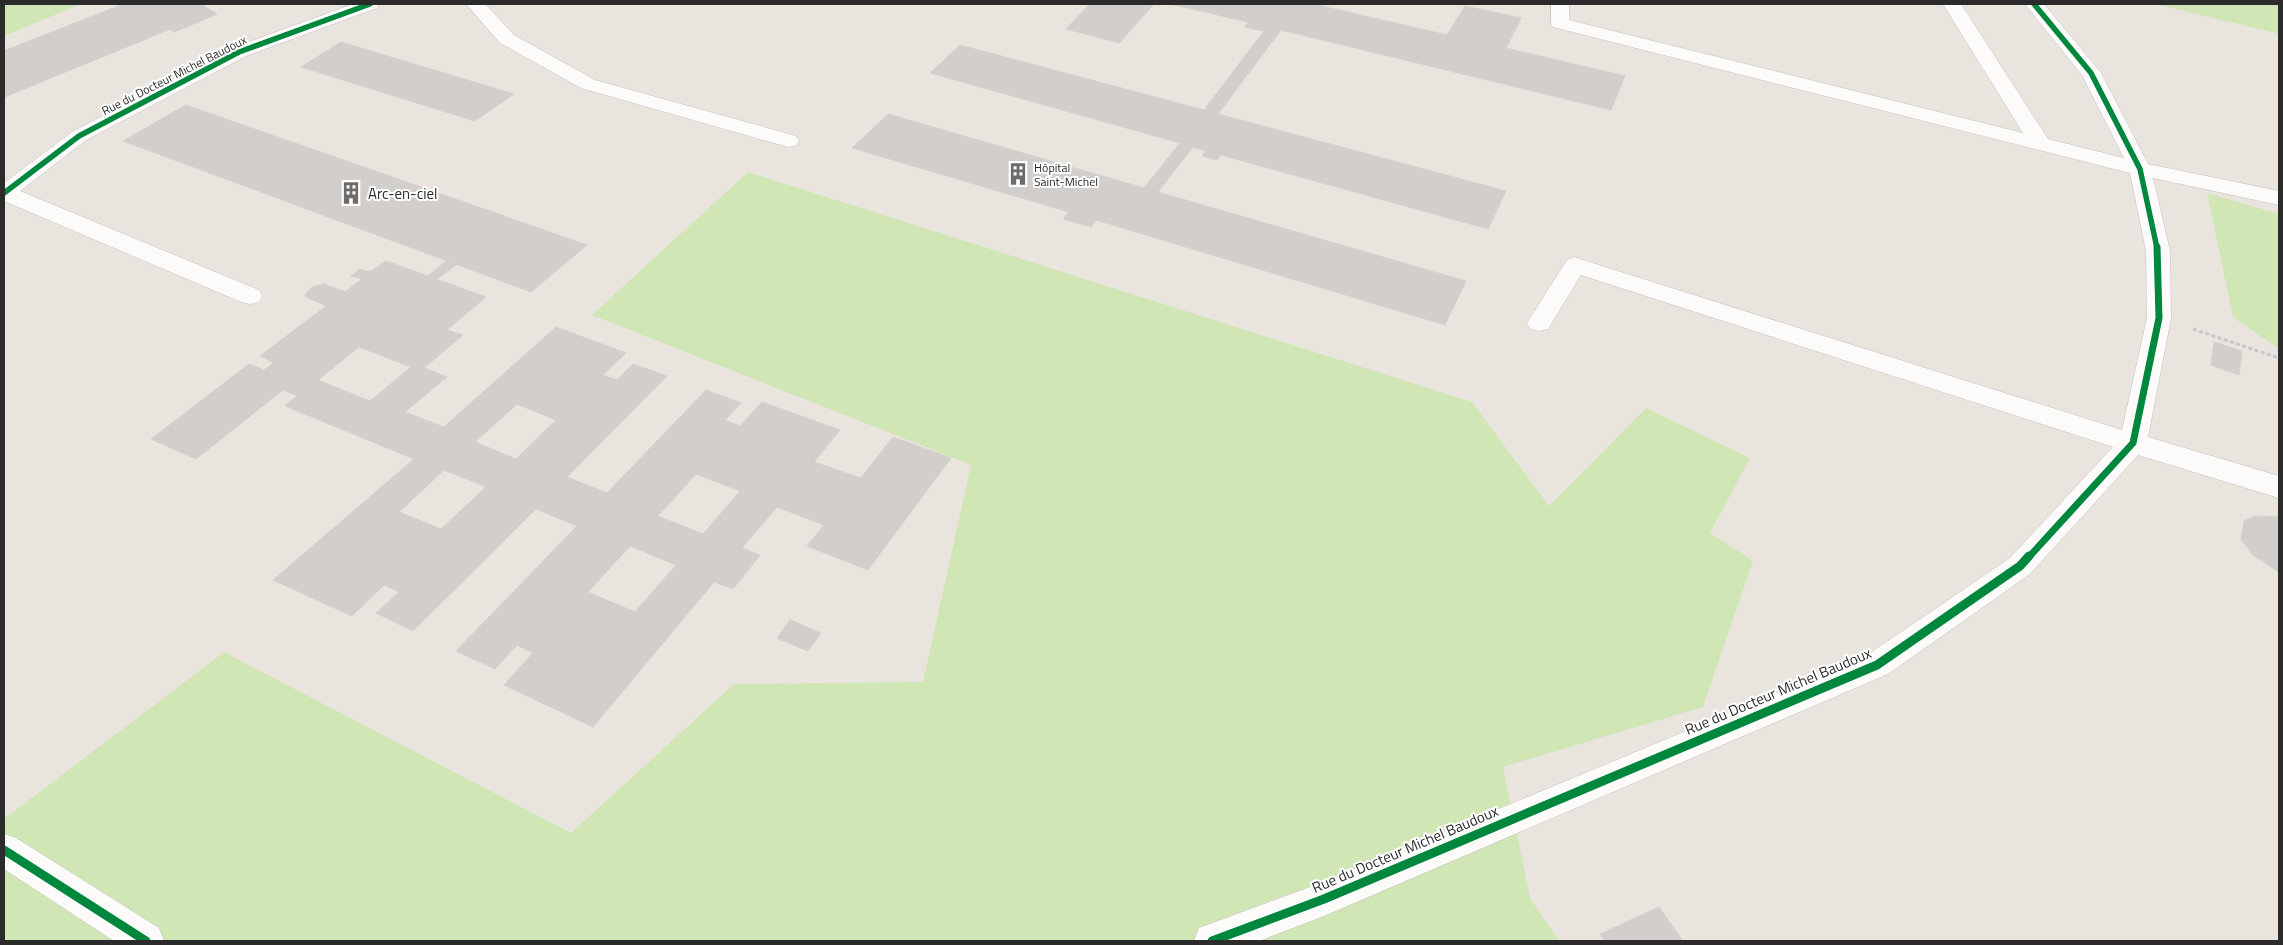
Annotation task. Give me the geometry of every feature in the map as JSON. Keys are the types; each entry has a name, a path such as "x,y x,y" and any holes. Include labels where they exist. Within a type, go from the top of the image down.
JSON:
{"street":[{"name":"Rue du Docteur Michel Baudoux","path":"4,193 79,136 239,52 370,4"},
{"path":"475,4 507,39 588,84 788,141"},
{"path":"1560,4 1560,23 2140,169 2279,198"},
{"path":"1952,4 2040,144"},
{"path":"2034,4 2091,73 2140,169 2158,251 2159,318 2133,444"},
{"path":"4,193 250,296"},
{"path":"1539,323 1575,265 2133,444 2279,487"},
{"name":"Rue du Docteur Michel Baudoux","path":"1212,941 1324,899 1877,665 2020,566 2133,444"},
{"path":"4,850 146,941"}],"path":[{"path":"2159,318 2279,358"}],"green space":[{"path":"4,4 81,4 4,36"},
{"path":"2155,4 2279,4 2279,34"},
{"path":"748,172 1472,402 1549,506 1646,408 1750,458 1710,533 1753,561 1703,707 1503,767 1530,898 1559,941 4,941 4,819 224,652 571,833 734,684 923,682 971,465 592,315"},
{"path":"2207,193 2279,214 2279,349 2233,317"}],"building":[{"path":"124,4 200,4 217,14 174,32 170,29 4,97 4,51"},
{"path":"124,4 200,4 217,14 174,32 170,29 4,97 4,51"},
{"path":"1090,4 1154,4 1119,43 1066,29"},
{"name":"Hôpital Saint-Michel","path":"1170,4 1313,4 1447,35 1465,6 1521,18 1506,48 1625,76 1611,110 1281,30 1218,114 1506,191 1488,229 1221,155 1217,160 1202,156 1206,151 1193,147 1158,192 1466,281 1445,325 1096,220 1091,227 1063,219 1069,212 852,148 888,114 1144,188 1180,143 930,73 960,45 1204,110 1264,31 1245,27 1248,22"},
{"path":"341,42 514,94 475,121 301,67"},
{"name":"Arc-en-ciel","path":"186,105 587,245 531,292 123,141"},
{"path":"386,261 486,297 447,330 463,335 424,368 447,377 405,412 444,427 556,327 626,353 603,375 617,380 633,364 667,376 567,477 607,493 706,390 741,403 725,420 740,426 762,402 840,430 814,462 861,478 893,437 951,458 868,570 807,546 824,525 777,507 742,548 760,555 733,589 714,582 593,727 504,685 533,653 517,645 495,669 456,651 577,526 536,509 413,631 376,613 399,592 384,585 352,616 273,580 414,459 285,406 297,396 283,390 196,459 151,439 249,364 264,370 274,363 260,356 326,306 306,297 305,295 312,287 324,284 345,292 362,279 351,276 360,269 370,272","holes":["359,347 411,367 370,401 318,380","517,404 556,420 516,459 475,442","444,470 486,487 441,529 399,512","696,474 740,491 703,534 658,516","630,546 676,565 635,612 588,592"]},
{"path":"446,261 456,265 437,279 428,276"},
{"path":"2214,342 2242,351 2239,375 2211,365"},
{"path":"2254,516 2279,517 2279,572 2253,555 2241,539 2244,521"},
{"path":"790,620 821,633 808,651 777,638"},
{"path":"1659,907 1683,941 1605,941 1600,934"}],"cycle path":[{"path":"4,193 79,136 239,52 370,4"},
{"path":"1212,941 1324,899 1877,665 2020,566 2133,443 2159,318 2158,251 2140,169 2091,73 2034,4"},
{"path":"4,850 146,941"}],"place":[{"name":"Hôpital Saint-Michel","path":"1018,174"},
{"name":"Arc-en-ciel","path":"351,193"}]}
